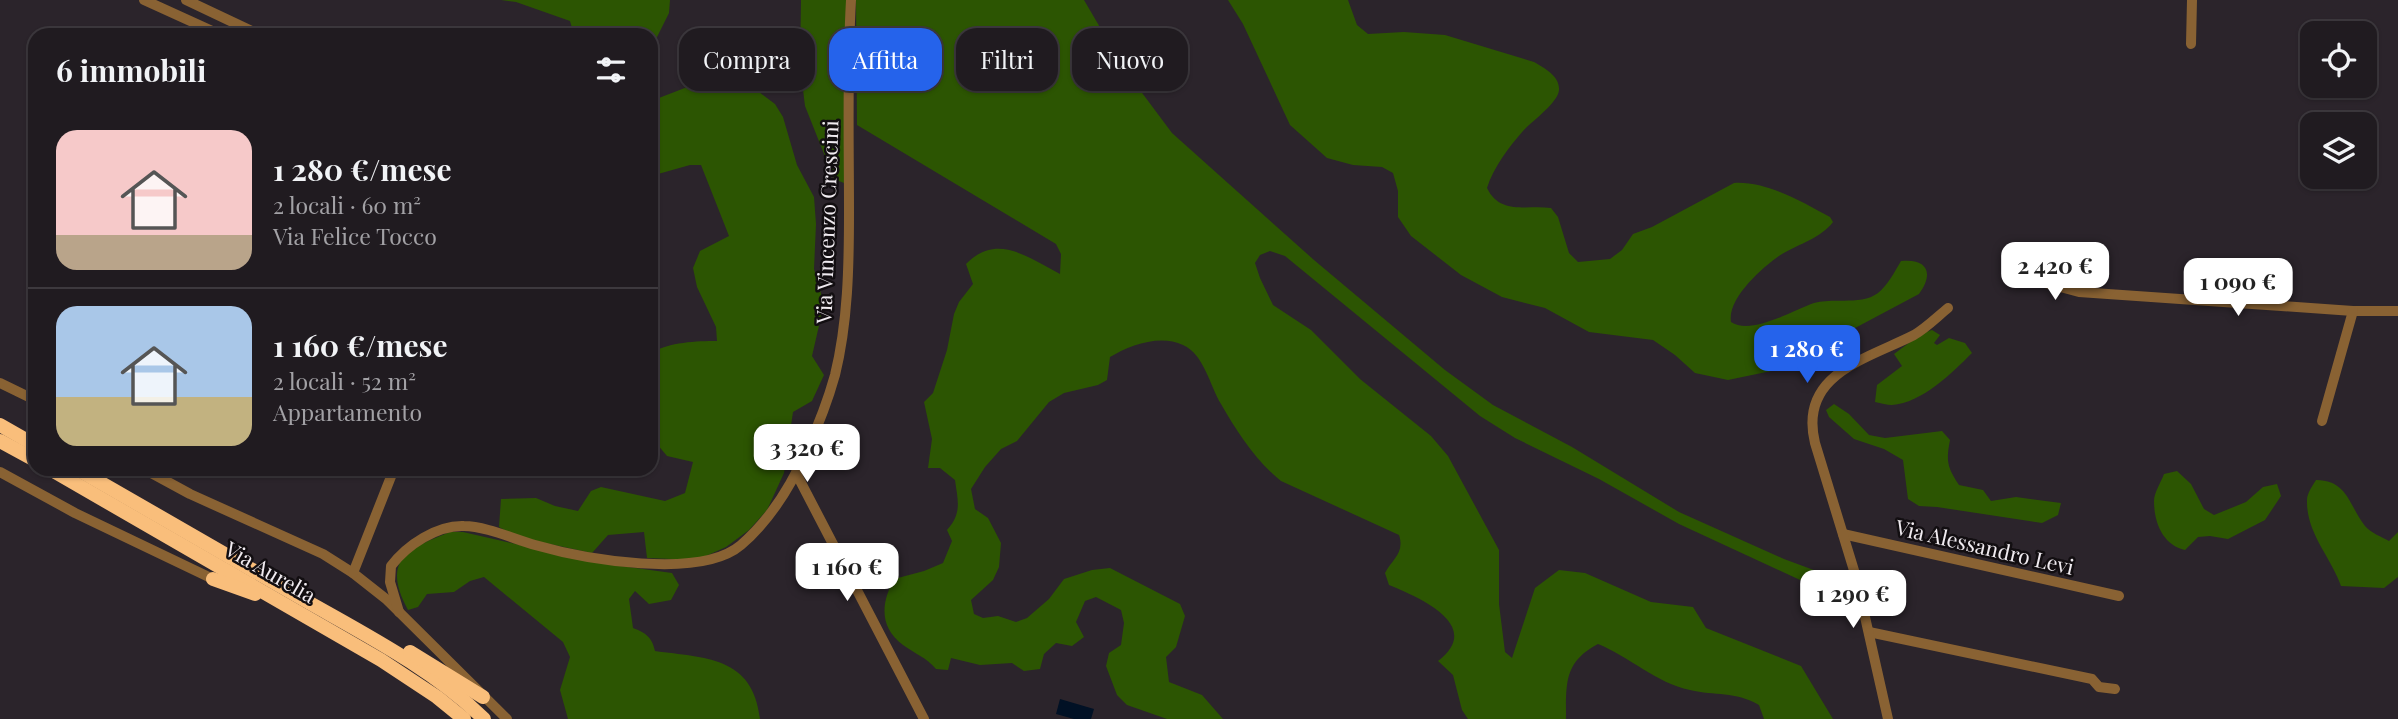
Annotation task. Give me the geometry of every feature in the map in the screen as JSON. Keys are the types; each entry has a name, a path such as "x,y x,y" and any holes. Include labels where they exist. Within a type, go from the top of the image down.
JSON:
{"highway":[{"path":"0,425 28,441"},
{"path":"0,441 28,456"},
{"name":"Via Aurelia","path":"62,476 382,660 464,719"},
{"name":"Via Aurelia","path":"89,476 333,616 457,695 484,719"},
{"path":"116,491 174,516 338,609 483,697"},
{"path":"213,579 293,609"}],"street":[{"path":"144,0 206,28"},
{"path":"186,0 243,28"},
{"name":"Via Vincenzo Crescini","path":"399,612 390,582 390,568 408,549 433,533 465,526 548,549 603,559 673,563 706,561 724,555 742,544 769,514 796,473 810,443 832,386 843,323 849,257 851,0"},
{"path":"2191,44 2192,0"},
{"path":"2038,281 2079,292 2353,311 2398,311"},
{"path":"1888,719 1869,632 1843,534 1812,434 1811,418 1816,401 1833,379 1850,365 1917,333 1948,308"},
{"path":"2322,421 2353,311"},
{"path":"0,383 28,397"},
{"path":"0,472 75,513 213,579"},
{"path":"796,473 924,719"},
{"path":"157,476 190,494 323,554 353,573 399,612 508,719"},
{"path":"353,573 391,476"},
{"name":"Via Alessandro Levi","path":"1843,534 2119,596"},
{"path":"1869,632 2092,679 2099,687 2115,689"}],"green space":[{"path":"501,0 670,0 669,13 658,35 658,28 572,28 570,21 516,2"},
{"path":"801,0 849,0 849,28 829,28 829,91 847,91 844,183 834,179 805,106 803,91 815,91 815,28 801,28"},
{"path":"856,0 1084,0 1100,28 1072,28 1072,91 1141,91 1172,133 1314,260 1445,370 1493,405 1572,447 1679,512 1784,559 1838,579 1847,574 1855,582 1855,598 1842,598 1826,592 1679,524 1599,479 1515,438 1480,416 1285,256 1270,251 1260,255 1255,263 1273,305 1311,330 1360,379 1431,436 1448,456 1499,550 1499,604 1505,652 1512,658 1535,588 1559,570 1585,573 1651,602 1693,607 1706,628 1801,666 1833,719 1764,719 1759,705 1733,696 1678,687 1598,644 1579,658 1569,675 1566,719 1468,719 1462,710 1453,675 1438,661 1451,648 1454,636 1451,624 1430,605 1389,585 1385,573 1399,551 1399,535 1281,481 1263,464 1240,435 1196,355 1183,345 1165,341 1145,342 1110,357 1107,380 1098,385 1064,393 1049,402 1017,441 1001,449 985,467 971,489 975,509 988,518 1001,543 999,567 993,580 971,600 974,614 983,618 998,616 1016,622 1027,618 1049,599 1064,579 1092,570 1110,568 1180,604 1185,616 1176,647 1166,657 1169,682 1202,695 1223,719 1167,719 1127,705 1117,695 1106,666 1109,653 1121,645 1124,623 1121,610 1096,597 1085,601 1076,622 1084,637 1072,646 1056,643 1044,654 1040,669 1024,671 1012,663 980,665 951,658 948,670 936,669 895,638 886,623 885,614 887,597 894,579 943,563 952,541 947,530 957,513 955,480 940,468 928,468 932,439 924,402 933,393 947,350 954,314 959,302 973,284 966,264 989,250 1001,249 1025,255 1060,274 1061,254 1056,244 857,125 857,91 942,91 942,28 856,28"},
{"path":"1228,0 1348,0 1357,25 1368,34 1404,32 1445,35 1534,62 1547,70 1559,85 1558,95 1512,144 1497,165 1487,188 1492,196 1506,205 1551,208 1558,217 1569,253 1578,262 1610,259 1622,250 1633,234 1652,227 1734,183 1746,183 1784,194 1830,217 1833,222 1816,237 1782,254 1757,274 1735,303 1731,322 1749,326 1761,324 1814,303 1871,297 1885,286 1901,261 1923,265 1927,274 1924,287 1919,294 1776,370 1728,380 1695,373 1653,340 1589,332 1545,308 1502,297 1461,275 1411,236 1398,217 1398,191 1393,173 1382,167 1353,165 1327,158 1290,125 1243,24"},
{"path":"679,90 758,91 775,104 783,117 797,165 814,197 814,269 824,304 812,356 824,375 812,401 793,412 784,473 767,510 749,530 726,547 697,560 647,558 644,532 608,535 592,553 517,537 499,527 501,499 536,498 578,511 591,491 601,487 665,501 685,493 693,462 667,456 658,445 658,349 675,344 717,341 716,327 697,287 693,268 700,251 729,236 701,165 690,165 658,174 658,98"},
{"path":"1932,330 1940,335 1934,343 1937,345 1949,338 1965,343 1972,353 1936,386 1914,399 1892,405 1875,402 1877,385 1902,366 1894,354 1921,334"},
{"path":"1834,404 1849,414 1869,435 1885,438 1942,431 1950,440 1948,464 1959,485 1983,490 1991,501 2016,497 2061,503 2058,515 2042,523 1919,506 1908,499 1903,460 1884,449 1854,439 1829,417 1826,410"},
{"path":"2177,471 2191,484 2204,509 2214,515 2246,502 2263,487 2277,484 2281,496 2265,520 2228,539 2198,537 2185,550 2171,543 2161,532 2154,509 2155,495 2164,474"},
{"path":"2316,480 2327,481 2341,489 2365,526 2373,533 2389,541 2398,532 2398,577 2384,588 2341,586 2310,523 2307,497"},
{"path":"450,532 463,532 599,563 672,573 679,585 671,600 649,604 635,591 629,599 633,628 648,636 655,651 708,659 737,672 748,683 756,698 760,719 568,719 560,690 570,657 563,642 484,577 470,581 454,592 427,594 418,607 408,610 400,593 398,568 411,551"}],"water":[{"path":"1060,699 1094,709 1091,719 1074,719 1056,714"}]}
